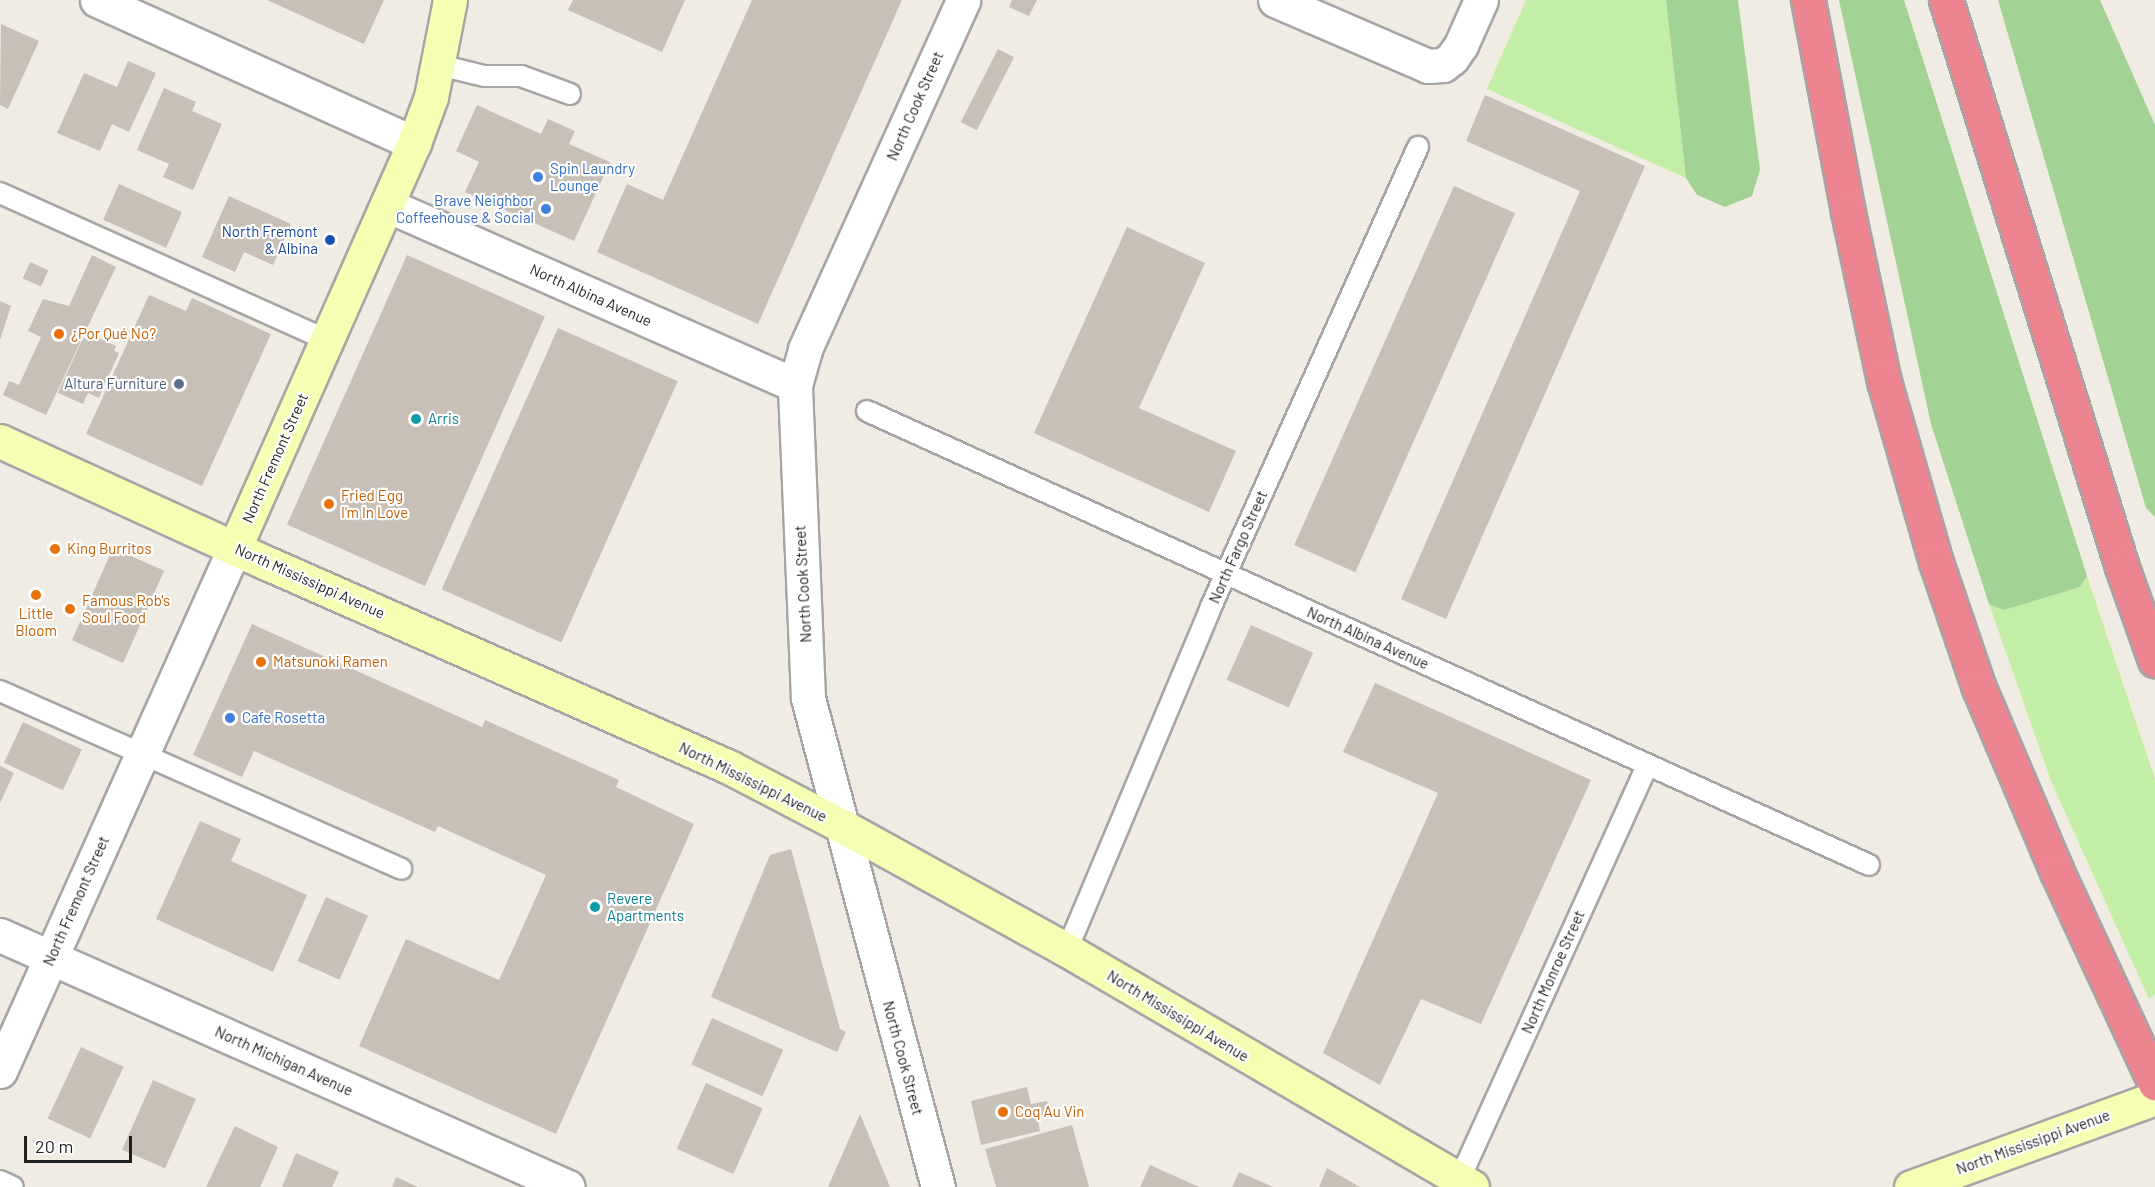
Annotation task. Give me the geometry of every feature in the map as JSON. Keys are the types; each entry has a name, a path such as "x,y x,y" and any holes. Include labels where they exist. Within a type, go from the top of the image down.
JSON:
{"highway":[{"path":"1808,0 1848,212 1884,381 1936,562 1979,688 2057,872 2155,1083"},
{"path":"1946,0 2122,567 2155,660"}],"street":[{"path":"96,0 137,8 414,143"},
{"name":"North Fremont Street","path":"0,1071 414,143 439,65 450,0"},
{"name":"North Cook Street","path":"938,1187 808,698 795,385 805,349 963,0"},
{"path":"1275,0 1428,66 1443,65 1452,58 1461,45 1481,0"},
{"name":"North Albina Avenue","path":"387,205 795,385"},
{"name":"North Mississippi Avenue","path":"0,441 729,768 842,826 1067,950 1462,1184"},
{"name":"North Michigan Avenue","path":"0,935 568,1187"},
{"name":"North Mississippi Avenue","path":"1911,1187 2155,1098"}],"lane":[{"path":"439,65 484,76 521,75 570,94"},
{"name":"North Fargo Street","path":"1067,950 1226,574 1418,147"},
{"path":"0,193 327,340"},
{"name":"North Albina Avenue","path":"867,411 1869,866"},
{"path":"0,691 401,869"},
{"name":"North Monroe Street","path":"1462,1184 1647,765"},
{"path":"0,1181 13,1187"}],"green space":[{"path":"1526,0 1666,0 1686,178 1487,89"},
{"path":"1666,0 1738,0 1760,170 1752,196 1725,207 1697,195 1686,178"},
{"path":"1839,0 1904,0 2087,576 2080,587 2004,610 1989,604 1931,424"},
{"path":"1998,0 2100,0 2155,125 2155,517 2146,508"},
{"path":"2087,576 2155,779 2155,994 2149,999 2051,781 1989,604 2004,610 2080,587"}],"building":[{"path":"267,0 384,0 364,44"},
{"path":"573,0 685,0 662,52 568,10"},
{"path":"752,0 902,0 758,324 597,252 627,184 663,200"},
{"path":"1012,0 1037,0 1029,16 1009,7"},
{"path":"1,24 39,41 8,109 0,105"},
{"path":"998,49 1014,57 977,130 961,122"},
{"path":"128,61 156,73 129,132 112,124 100,151 57,133 84,73 117,87"},
{"path":"164,88 196,102 192,111 222,124 193,190 163,177 169,164 137,150"},
{"path":"1485,95 1645,166 1446,619 1401,599 1580,191 1466,141"},
{"name":"Spin Laundry Lounge","path":"477,105 541,134 548,119 575,131 569,144 610,162 574,241 465,192 479,162 456,151"},
{"path":"119,184 182,212 166,248 103,220"},
{"path":"1454,186 1515,213 1355,572 1294,545"},
{"path":"229,196 291,224 273,265 244,252 235,272 202,257"},
{"path":"1127,227 1205,263 1139,408 1236,451 1209,512 1034,433"},
{"name":"¿Por Qué No?","path":"92,255 116,267 46,415 3,395 9,381 19,385 41,337 28,331 43,299 69,306"},
{"name":"Arris","path":"407,255 545,316 425,586 287,524"},
{"path":"30,262 48,270 41,287 23,278"},
{"name":"Altura Furniture","path":"149,295 186,311 192,298 271,334 202,486 86,434"},
{"path":"0,301 11,306 0,340"},
{"path":"558,328 678,381 561,643 442,589"},
{"path":"88,333 116,346 114,351 119,353 99,398 88,393 83,404 58,393 83,338 85,339"},
{"path":"113,548 164,571 123,663 72,640"},
{"name":"Revere Apartments","path":"252,624 482,727 485,720 619,780 616,787 694,824 556,1134 359,1046 406,939 499,980 546,875 438,826 435,832 254,751 242,777 193,755"},
{"path":"1251,625 1313,653 1289,707 1227,680"},
{"path":"1375,683 1591,780 1481,1024 1421,999 1380,1085 1323,1053 1438,793 1343,752"},
{"path":"23,722 82,749 63,790 4,763"},
{"path":"0,766 14,773 0,803"},
{"path":"200,821 241,839 231,861 307,895 273,972 156,919"},
{"path":"791,849 840,1029 846,1032 837,1052 711,997 770,855"},
{"path":"326,897 368,916 340,980 298,961"},
{"path":"712,1018 783,1050 763,1096 691,1065"},
{"path":"81,1047 124,1067 90,1138 48,1119"},
{"path":"153,1080 196,1099 165,1169 122,1149"},
{"path":"706,1083 763,1108 733,1174 677,1149"},
{"path":"1027,1087 1031,1104 1047,1101 1051,1117 1038,1120 1040,1131 981,1145 971,1101"},
{"path":"860,1114 890,1187 828,1187"},
{"path":"1072,1125 1089,1187 996,1187 985,1149"},
{"path":"235,1126 278,1147 260,1187 206,1187"},
{"path":"296,1153 339,1172 332,1187 282,1187"},
{"path":"1150,1165 1199,1187 1140,1187"},
{"path":"1327,1168 1360,1187 1319,1187"},
{"path":"1239,1172 1273,1187 1232,1187"},
{"path":"396,1177 418,1187 392,1187"}],"place":[{"name":"Spin Laundry Lounge","path":"538,177"},
{"name":"Brave Neighbor Coffeehouse & Social","path":"546,209"},
{"name":"North Fremont & Albina","path":"330,240"},
{"name":"¿Por Qué No?","path":"59,334"},
{"name":"Altura Furniture","path":"179,384"},
{"name":"Arris","path":"416,419"},
{"name":"Fried Egg I'm In Love","path":"329,504"},
{"name":"King Burritos","path":"55,549"},
{"name":"Little Bloom","path":"36,595"},
{"name":"Famous Rob's Soul Food","path":"70,609"},
{"name":"Matsunoki Ramen","path":"261,662"},
{"name":"Cafe Rosetta","path":"230,718"},
{"name":"Revere Apartments","path":"595,907"},
{"name":"Coq Au Vin","path":"1003,1112"}]}
